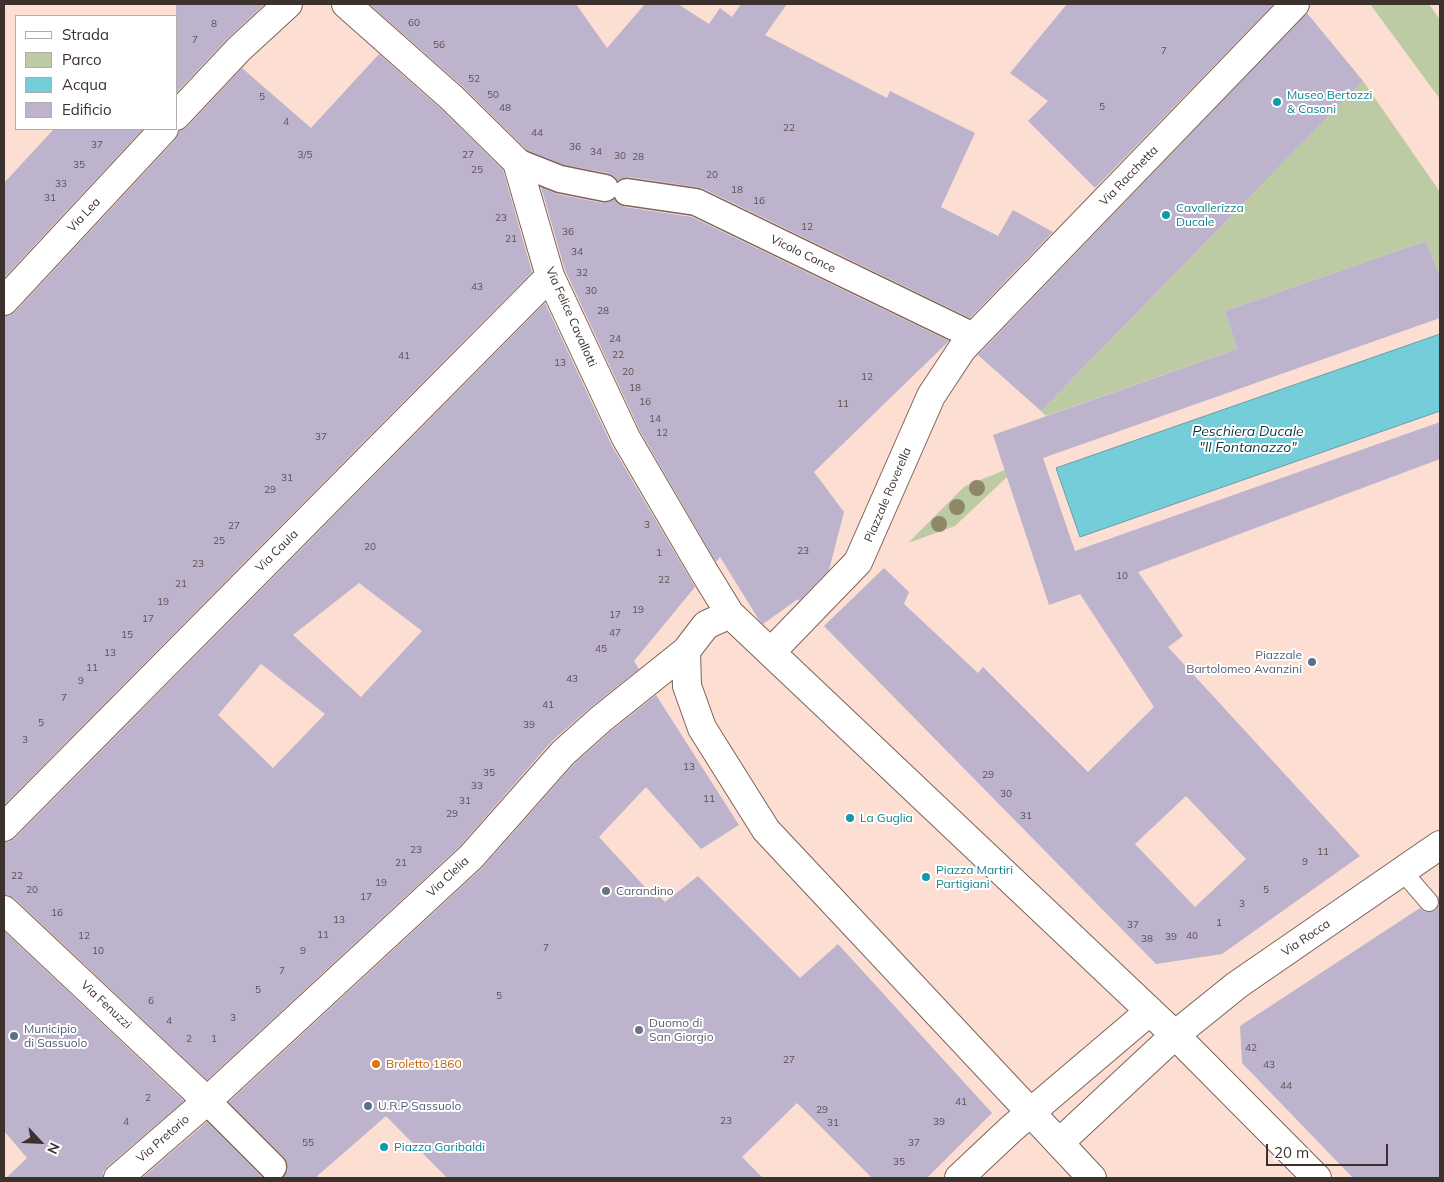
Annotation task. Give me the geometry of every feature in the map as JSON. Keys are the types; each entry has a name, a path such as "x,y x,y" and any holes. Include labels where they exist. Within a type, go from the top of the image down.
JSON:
{"street":[{"path":"178,114 239,49 288,4"},
{"name":"Via Felice Cavallotti","path":"346,4 452,98 517,162 550,276 626,438 730,614"},
{"name":"Via Racchetta","path":"967,342 1295,4"},
{"name":"Via Lea","path":"4,301 163,130"},
{"name":"Vicolo Conce","path":"517,162 560,179 616,190 696,202 967,342"},
{"name":"Via Caula","path":"4,826 550,276"},
{"name":"Piazzale Roverella","path":"770,652 814,620 858,562 931,396 967,342"},
{"path":"1092,1178 766,830 702,728 687,686 686,651 706,625 730,614 1150,1010 1317,1178"},
{"name":"Via Clelia","path":"207,1101 471,857 563,753 601,718 686,651"},
{"name":"Via Rocca","path":"1175,1035 1237,985 1440,845"},
{"name":"Via Fenuzzi","path":"4,910 207,1101"},
{"path":"959,1178 1030,1113 1150,1010"},
{"path":"1059,1143 1175,1035"},
{"path":"207,1101 273,1167"},
{"name":"Via Pretorio","path":"118,1178 207,1101"}],"lane":[{"path":"1403,872 1429,902"}],"green space":[{"path":"1370,4 1429,4 1440,20 1440,99"},
{"path":"1363,81 1440,192 1440,276 1426,241 1225,311 1237,349 1046,416 1041,411"},
{"path":"1005,470 1007,477 955,526 908,543 965,486"}],"water":[{"name":"Peschiera Ducale \"Il Fontanazzo\"","path":"1440,334 1440,411 1080,537 1056,468"}],"building":[{"path":"176,4 265,4 228,38 178,91 178,15 176,15"},
{"path":"369,4 576,4 607,48 645,4 678,4 709,24 720,8 732,17 741,4 787,4 765,35 887,98 890,91 975,133 941,207 998,236 1013,210 1053,232 970,318 702,188 629,177 618,181 608,173 564,165 527,150 462,86"},
{"path":"1067,4 1274,4 1095,188 1028,121 1048,101 1010,73"},
{"name":"Cavallerizza Ducale","path":"1307,13 1363,81 1041,411 978,355"},
{"path":"379,54 441,109 503,170 532,272 4,805 4,316 9,316 15,312 175,140 179,131 187,127 242,68 311,128"},
{"path":"53,130 142,130 4,278 4,183"},
{"path":"541,187 557,194 602,203 614,199 618,204 625,207 692,217 949,341 814,472 844,512 829,570 799,601 798,599 763,624 720,557 716,562 640,431 565,270"},
{"path":"1426,241 1440,276 1440,318 1043,458 1075,551 1440,422 1440,459 1138,572 1183,636 1168,647 1360,856 1222,954 1156,964 824,626 884,568 909,592 904,604 978,673 983,667 1088,772 1154,707 1080,594 1049,605 993,435 1237,349 1225,311","holes":["1186,796 1246,859 1195,907 1135,844"]},
{"path":"545,303 612,446 695,587 634,661 639,669 552,741 460,846 207,1080 15,899 4,895 4,842 9,842","holes":["359,583 422,631 361,697 293,635","261,664 325,714 273,768 218,715"]},
{"path":"656,695 739,825 701,849 646,787 599,837 656,899 659,896 665,902 698,876 800,978 838,944 992,1113 927,1178 872,1178 797,1103 742,1157 763,1178 447,1178 386,1116 315,1178 283,1178 288,1170 284,1157 229,1102 482,868 574,764"},
{"path":"1440,895 1440,1178 1353,1178 1242,1063 1240,1026 1420,908 1426,912 1436,910 1439,905 1438,896"},
{"path":"4,931 184,1101 108,1166 103,1172 103,1178 6,1178 27,1158 4,1131"},
{"path":"207,1122 263,1178 142,1178"}],"place":[{"name":"Museo Bertozzi & Casoni","path":"1277,102"},
{"name":"Cavallerizza Ducale","path":"1166,215"},
{"name":"Piazzale Bartolomeo Avanzini","path":"1312,662"},
{"name":"La Guglia","path":"850,818"},
{"name":"Piazza Martiri Partigiani","path":"926,877"},
{"name":"Carandino","path":"606,891"},
{"name":"Duomo di San Giorgio","path":"639,1030"},
{"name":"Municipio di Sassuolo","path":"14,1036"},
{"name":"Broletto 1860","path":"376,1064"},
{"name":"U.R.P Sassuolo","path":"368,1106"},
{"name":"Piazza Garibaldi","path":"384,1147"}]}
